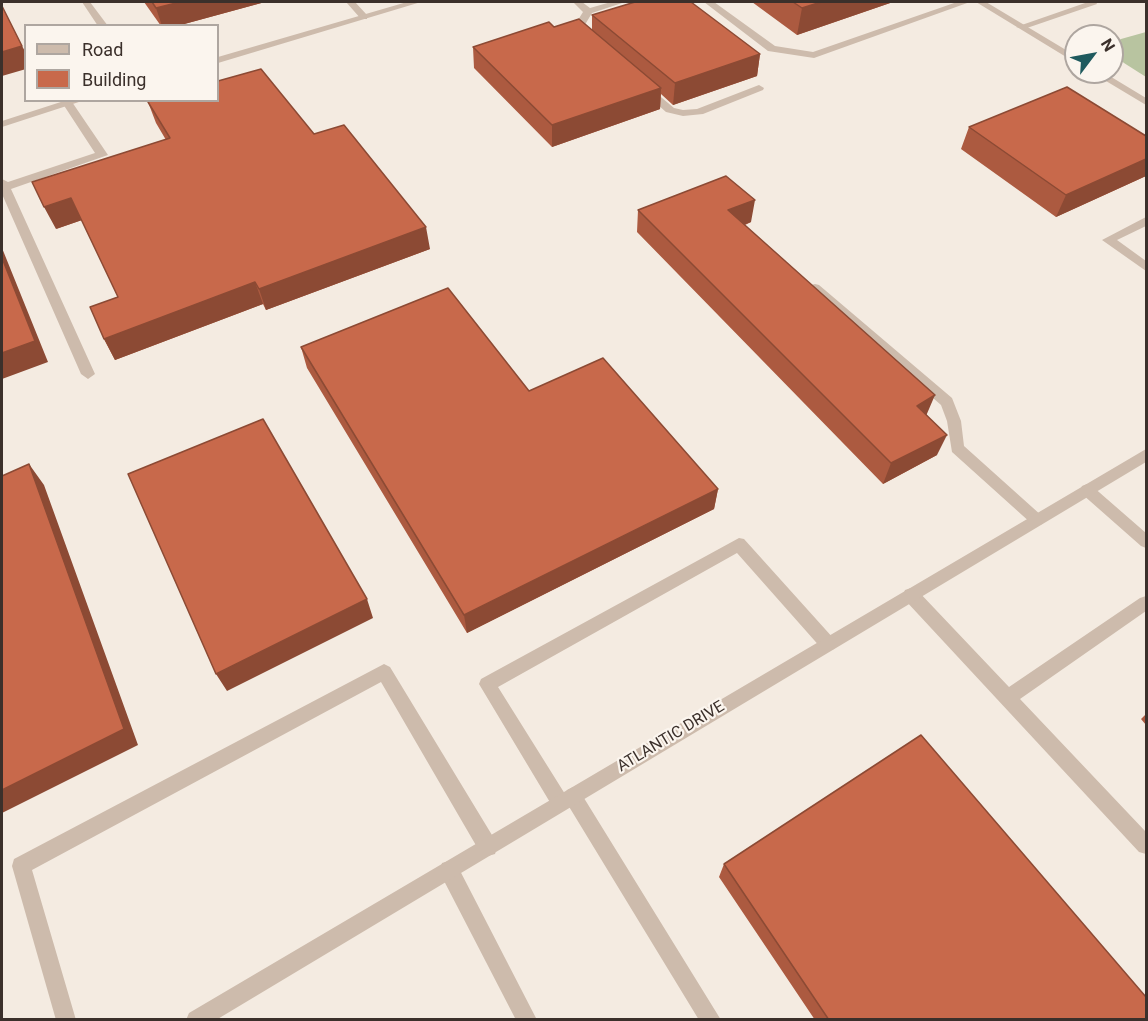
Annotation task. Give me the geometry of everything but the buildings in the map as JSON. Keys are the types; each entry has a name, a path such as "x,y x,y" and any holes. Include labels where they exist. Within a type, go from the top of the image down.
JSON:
{"street":[{"path":"86,2 102,24"},
{"path":"350,2 364,16"},
{"path":"219,60 416,2"},
{"path":"577,2 588,11"},
{"path":"593,45 578,28 588,11 620,2"},
{"path":"709,2 772,49 814,55 965,2"},
{"path":"980,2 1064,53"},
{"path":"1021,27 1095,2"},
{"path":"636,81 670,110 683,113 699,112 759,88"},
{"path":"1116,84 1146,102"},
{"path":"2,124 74,102"},
{"path":"68,104 102,155 2,186 88,374"},
{"path":"1146,221 1108,240 1146,267"},
{"path":"812,285 947,402 954,421 957,448 1037,520"},
{"name":"ATLANTIC DRIVE","path":"196,1020 1146,455"},
{"path":"1087,490 1146,542"},
{"path":"711,1020 487,684 739,544 828,644"},
{"path":"911,595 1146,845"},
{"path":"1008,697 1146,603"},
{"path":"66,1020 21,866 384,672 488,847"},
{"path":"449,870 527,1020"}],"green space":[{"path":"1146,32 1146,77 1124,63 1124,38"}]}
